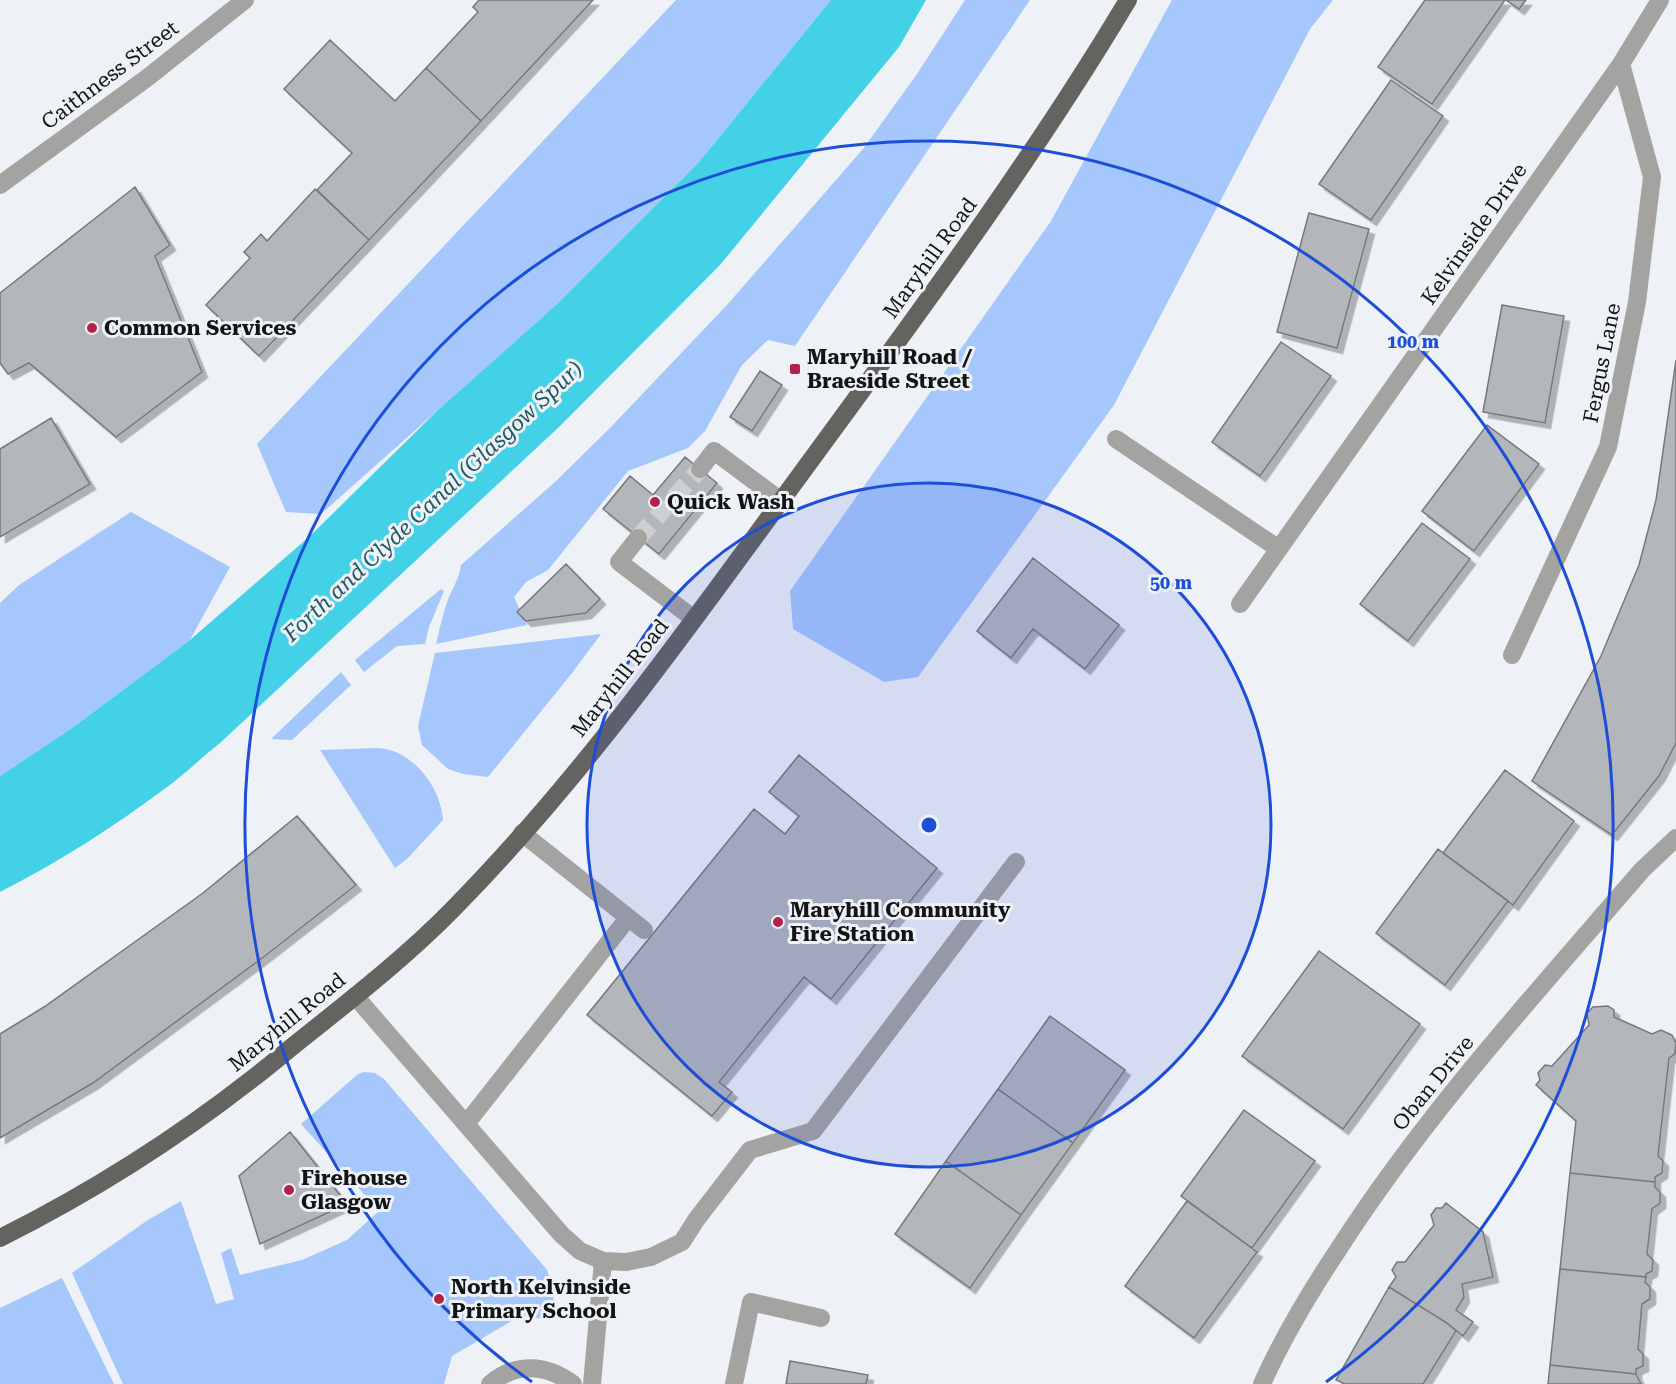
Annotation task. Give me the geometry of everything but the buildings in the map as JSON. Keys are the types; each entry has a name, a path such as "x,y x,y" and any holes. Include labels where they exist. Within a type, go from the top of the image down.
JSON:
{"main road":[{"name":"Maryhill Road","path":"0,1238 63,1204 158,1146 251,1080 355,996 423,938 455,907 522,833 609,730 782,501 981,227 1046,131 1128,0"}],"street":[{"name":"Caithness Street","path":"0,184 147,78 245,0"},
{"name":"Kelvinside Drive","path":"1240,604 1621,64 1660,0"},
{"name":"Fergus Lane","path":"1512,655 1608,447 1637,302 1652,177 1621,64"},
{"path":"1116,439 1279,549"},
{"path":"700,469 714,451 782,501"},
{"path":"638,538 619,562 694,619"},
{"path":"522,833 644,930"},
{"name":"Oban Drive","path":"1262,1384 1311,1292 1369,1202 1423,1128 1641,870 1676,838"},
{"path":"355,996 562,1235 580,1251 603,1261 626,1262 651,1257 682,1242 696,1220 750,1150 813,1131 1016,862"},
{"path":"466,1124 628,918"},
{"path":"592,1384 603,1261"},
{"path":"734,1384 752,1302 821,1318"},
{"path":"490,1384 499,1376 519,1368 540,1368 560,1375 573,1384"}],"shaded area":[{"path":"676,0 831,0 699,162 556,305 321,514 286,512 257,444"},
{"path":"965,0 1030,0 795,346 768,340 742,365 705,431 688,448 628,471 548,570 526,582 514,597 527,625 436,644 445,608 461,565 555,482 727,305 863,149 917,74"},
{"path":"1172,0 1333,0 1310,29 1114,405 918,677 884,682 793,629 790,591 1051,221"},
{"path":"131,512 230,567 190,640 72,728 0,776 0,603 19,585"},
{"path":"441,589 444,591 429,627 425,644 397,646 364,672 355,660"},
{"path":"601,634 488,777 463,774 448,769 422,745 418,726 435,653"},
{"path":"341,672 351,685 292,740 271,739"},
{"path":"377,748 402,755 422,772 437,795 443,820 408,858 395,868 320,750"},
{"path":"375,1073 384,1079 547,1270 554,1295 552,1307 545,1319 520,1316 452,1356 444,1384 123,1384 72,1273 148,1220 181,1201 216,1304 234,1299 221,1253 231,1248 240,1275 302,1260 347,1240 379,1211 301,1124 358,1074"},
{"path":"62,1278 114,1384 0,1384 0,1308"}],"water":[{"name":"Forth and Clyde Canal (Glasgow Spur)","path":"831,0 926,0 899,47 720,265 559,427 220,743 170,785 124,818 63,857 0,892 0,776 72,728 190,640 309,537 438,410 556,305 699,162"}],"tunnel":[{"path":"638,538 700,469"}],"place":[{"name":"Common Services","path":"92,328"},
{"name":"Maryhill Road / Braeside Street","path":"795,369"},
{"name":"Quick Wash","path":"655,502"},
{"name":"Maryhill Community Fire Station","path":"778,922"},
{"name":"Firehouse Glasgow","path":"289,1190"},
{"name":"North Kelvinside Primary School","path":"439,1299"}]}
